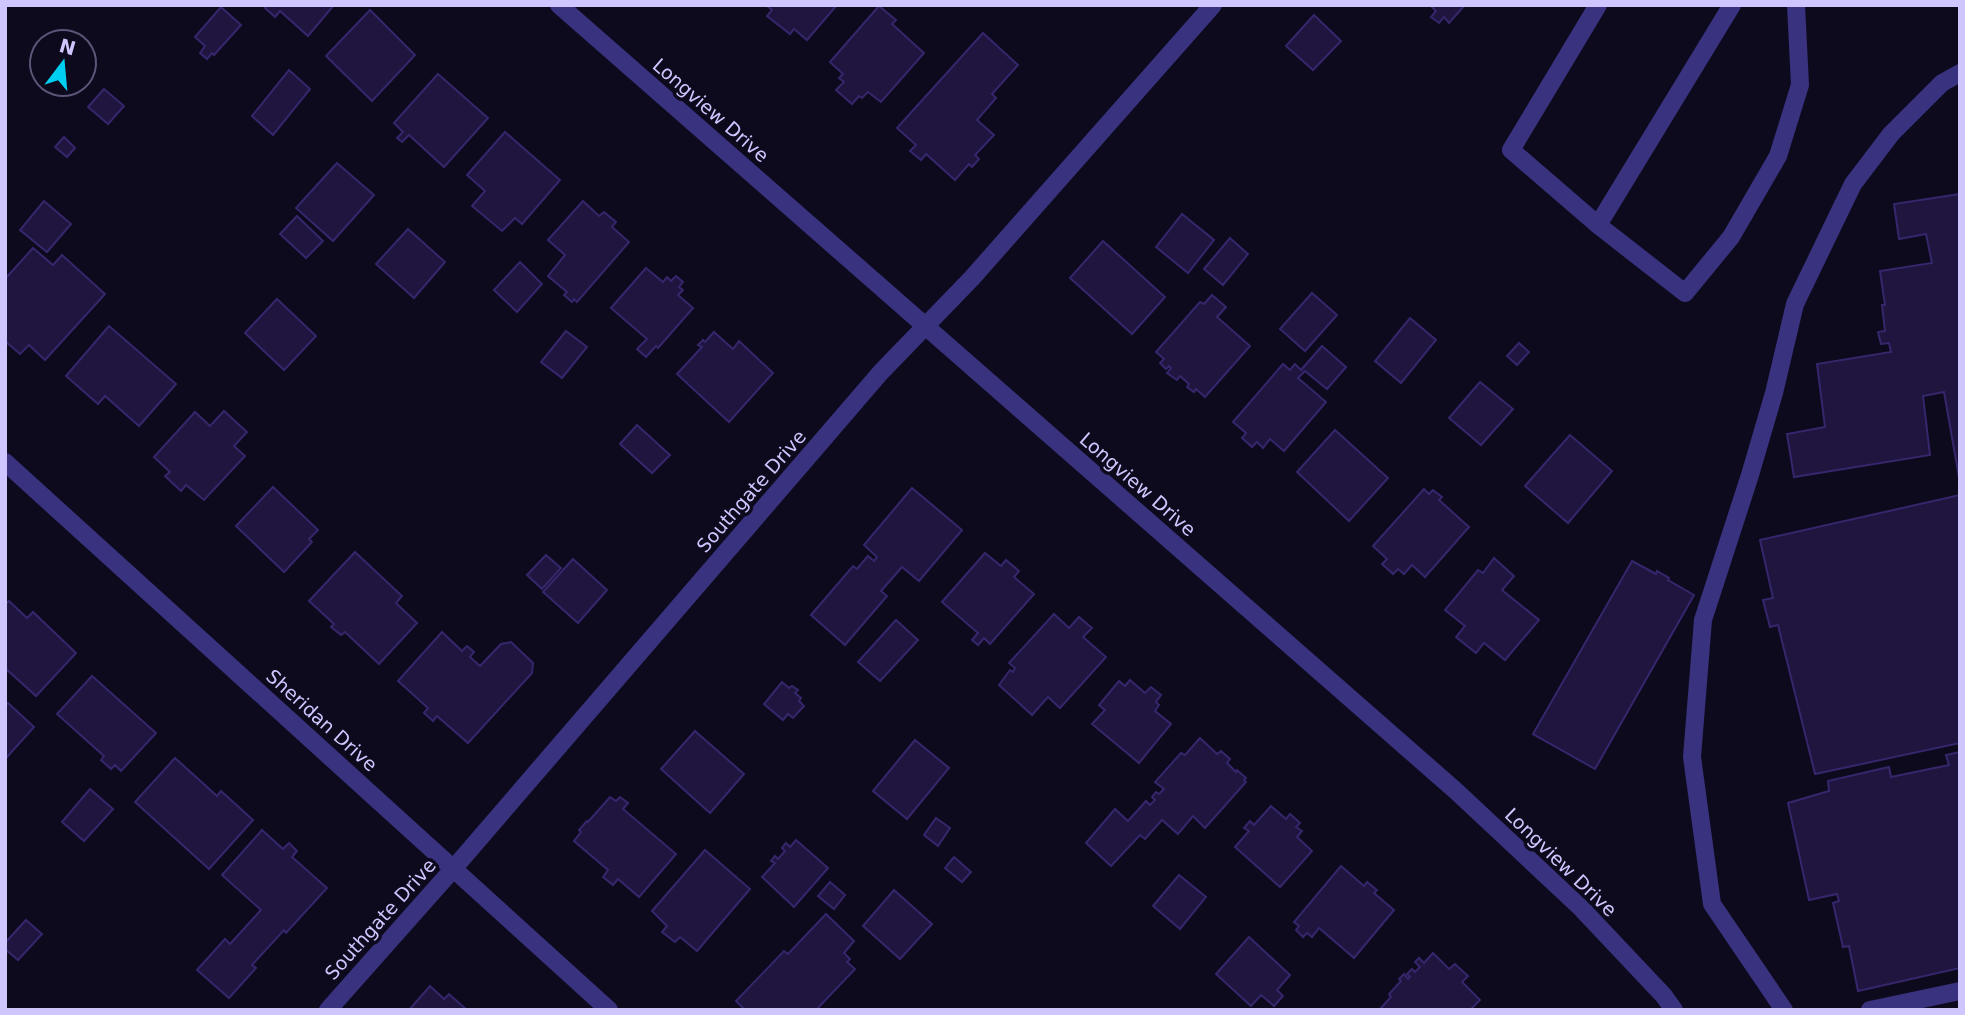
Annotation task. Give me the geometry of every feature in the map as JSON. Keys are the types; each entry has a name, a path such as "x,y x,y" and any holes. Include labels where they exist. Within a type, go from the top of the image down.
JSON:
{"street":[{"name":"Longview Drive","path":"559,5 1457,791 1581,908 1674,1010"},
{"name":"Southgate Drive","path":"328,1010 454,868 881,372 972,278 1213,5"},
{"path":"1598,5 1511,150 1598,225 1685,293 1731,236 1778,156 1800,85 1796,5"},
{"path":"1598,225 1731,5"},
{"path":"1784,1010 1712,904 1692,757 1703,620 1774,393 1795,304 1853,184 1891,134 1942,83 1960,73"},
{"name":"Sheridan Drive","path":"5,462 609,1010"},
{"path":"1870,1010 1960,991"}],"building":[{"path":"268,5 334,5 308,36 280,11 275,17 265,8"},
{"path":"766,5 837,5 807,40 794,29 790,34 767,16 772,10"},
{"path":"1430,5 1465,5 1449,23 1444,17 1439,23 1431,17 1436,11"},
{"path":"879,6 896,20 892,24 924,53 881,102 868,92 862,98 859,96 852,104 836,90 844,82 839,78 843,74 830,62"},
{"path":"221,7 241,25 214,55 212,53 207,59 200,53 205,46 195,37"},
{"path":"370,10 415,55 372,101 326,56"},
{"path":"1314,15 1341,41 1313,70 1286,46"},
{"path":"983,33 1018,65 992,94 996,98 977,120 994,135 975,155 979,159 972,167 969,164 955,180 926,154 921,160 910,151 916,145 897,128"},
{"path":"289,70 310,89 273,135 252,116"},
{"path":"438,74 488,118 444,167 409,135 402,142 397,138 403,132 394,123"},
{"path":"104,89 124,106 108,124 88,107"},
{"path":"505,132 560,180 522,224 515,218 502,231 472,206 485,191 467,175"},
{"path":"64,137 75,148 67,157 55,147"},
{"path":"337,163 374,195 333,241 296,208"},
{"path":"1960,194 1960,483 1944,392 1923,396 1930,455 1794,477 1787,434 1825,427 1817,364 1891,352 1889,343 1881,344 1878,332 1885,331 1882,305 1885,305 1880,271 1932,263 1926,234 1899,239 1894,204"},
{"path":"44,201 71,224 47,252 20,230"},
{"path":"583,201 599,216 604,212 616,222 612,227 629,242 577,302 574,299 572,302 564,295 567,292 548,276 565,255 548,240"},
{"path":"1182,214 1214,240 1188,273 1156,247"},
{"path":"297,216 323,241 306,258 280,234"},
{"path":"408,229 445,262 414,298 376,264"},
{"path":"1230,238 1248,254 1223,285 1204,269"},
{"path":"1103,241 1165,297 1132,334 1070,278"},
{"path":"33,248 53,265 62,255 105,294 45,360 29,345 20,354 5,341 5,279"},
{"path":"520,262 542,284 517,312 494,290"},
{"path":"646,268 663,282 667,277 671,281 676,276 683,282 679,287 683,290 678,295 693,308 658,348 656,346 646,357 637,349 647,339 611,308"},
{"path":"1312,293 1337,315 1305,351 1280,329"},
{"path":"1212,295 1226,307 1217,317 1250,346 1205,397 1196,389 1194,392 1187,387 1189,384 1180,376 1177,380 1167,373 1171,368 1169,366 1166,369 1160,363 1164,359 1156,352 1200,302 1204,304"},
{"path":"277,299 316,336 284,370 245,333"},
{"path":"1410,318 1436,340 1401,383 1375,361"},
{"path":"109,326 176,384 139,426 105,396 98,404 66,376"},
{"path":"566,331 587,347 562,378 541,362"},
{"path":"714,332 733,349 739,341 773,373 729,422 677,374 702,347 698,345"},
{"path":"1519,343 1529,352 1517,365 1507,356"},
{"path":"1322,346 1346,367 1327,389 1305,371 1298,378 1326,402 1284,451 1270,439 1263,448 1257,442 1252,447 1242,438 1246,433 1233,422 1283,364 1290,370 1295,364 1301,370"},
{"path":"1480,382 1513,409 1481,445 1449,418"},
{"path":"224,411 247,432 234,446 245,456 204,500 186,485 181,491 165,476 170,472 154,457 195,412 210,426"},
{"path":"637,425 670,455 652,473 620,444"},
{"path":"1335,430 1388,478 1349,521 1297,472"},
{"path":"1570,435 1612,471 1568,523 1525,486"},
{"path":"273,487 318,530 309,539 312,542 284,572 236,526"},
{"path":"912,488 962,530 919,581 902,567 881,591 887,596 845,645 811,615 853,566 857,569 868,556 874,561 877,557 864,545"},
{"path":"1424,489 1429,494 1433,490 1442,497 1439,500 1469,527 1425,577 1412,565 1404,574 1398,569 1393,574 1382,564 1387,559 1373,546"},
{"path":"1960,495 1960,743 1815,774 1778,625 1770,627 1763,600 1773,598 1760,540"},
{"path":"355,552 402,596 396,603 417,623 379,664 345,632 341,635 331,627 334,624 309,601"},
{"path":"985,553 1001,566 1006,560 1019,571 1014,577 1034,594 990,644 984,638 978,645 972,640 978,633 942,602"},
{"path":"546,555 561,568 542,589 527,575"},
{"path":"1494,558 1514,576 1502,590 1539,620 1505,660 1484,643 1476,653 1456,637 1465,626 1445,610 1478,570 1483,573"},
{"path":"573,559 607,590 578,623 543,592"},
{"path":"1632,561 1656,574 1657,571 1694,595 1595,769 1533,734"},
{"path":"9,601 27,618 33,612 76,653 36,696 5,668 5,604"},
{"path":"1054,614 1069,628 1079,617 1092,628 1083,637 1106,657 1060,708 1048,697 1032,715 999,685 1010,670 1013,672 1015,668 1009,663"},
{"path":"896,620 918,640 880,681 858,662"},
{"path":"442,632 462,651 467,646 474,652 470,657 480,666 501,644 511,642 533,663 532,673 468,743 437,716 433,721 424,713 428,708 398,681"},
{"path":"92,676 156,733 121,771 115,765 111,769 101,760 104,756 57,714"},
{"path":"1130,680 1145,693 1151,687 1161,695 1156,702 1159,705 1155,711 1171,724 1139,763 1092,724 1105,710 1099,705 1119,681 1125,686"},
{"path":"782,682 789,688 792,686 798,690 795,693 804,706 793,718 788,714 783,720 764,704"},
{"path":"8,703 34,727 7,757 5,706"},
{"path":"695,731 744,774 710,813 661,769"},
{"path":"1200,738 1217,754 1221,751 1230,759 1227,763 1246,778 1246,782 1205,828 1193,816 1178,834 1162,820 1145,839 1140,835 1111,866 1086,843 1115,809 1128,821 1146,801 1150,805 1155,800 1152,797 1156,792 1159,794 1164,789 1155,782 1181,753 1185,755"},
{"path":"915,740 949,768 907,819 873,791"},
{"path":"1960,752 1960,968 1858,991 1849,946 1843,947 1833,903 1839,901 1837,894 1809,900 1788,803 1829,791 1828,781 1889,767 1891,777 1949,765 1946,755"},
{"path":"175,758 217,796 221,791 253,820 209,869 135,802"},
{"path":"90,789 113,809 84,841 62,822"},
{"path":"610,797 616,801 620,797 628,803 623,809 676,854 639,897 618,879 613,885 603,877 608,870 574,841 581,832 579,830"},
{"path":"1271,806 1286,819 1290,814 1300,823 1296,827 1302,831 1297,837 1312,851 1280,887 1235,847 1249,831 1244,828 1250,821 1254,825"},
{"path":"936,818 950,828 938,846 924,835"},
{"path":"262,830 283,849 289,843 297,851 292,857 327,888 252,965 256,968 229,998 197,970 225,939 230,944 261,910 222,875"},
{"path":"796,840 828,868 794,907 762,877 775,863 771,861 775,856 778,859 785,851 782,848 786,843 790,847"},
{"path":"705,850 750,889 697,951 680,937 675,942 662,932 667,926 652,911"},
{"path":"954,857 971,872 962,882 945,868"},
{"path":"1341,866 1364,886 1367,882 1377,890 1374,893 1394,910 1354,958 1319,928 1312,937 1307,933 1303,937 1296,930 1299,926 1294,922"},
{"path":"1179,875 1206,897 1180,929 1153,906"},
{"path":"830,882 845,895 834,909 818,896"},
{"path":"894,890 932,924 900,959 863,926"},
{"path":"826,914 854,941 844,953 850,959 847,962 855,969 816,1010 745,1010 736,1001 784,951 788,954"},
{"path":"26,920 42,934 18,960 5,949 5,943"},
{"path":"1249,937 1290,975 1277,990 1283,996 1274,1006 1261,995 1251,1006 1216,974"},
{"path":"1433,953 1449,969 1455,964 1468,976 1462,982 1480,1000 1470,1010 1379,1010 1391,997 1389,994 1401,981 1399,979 1404,974 1408,979 1410,977 1407,974 1412,969 1415,972 1420,967 1415,962 1419,958 1424,963"},
{"path":"430,986 444,999 449,994 467,1010 409,1010"}]}
